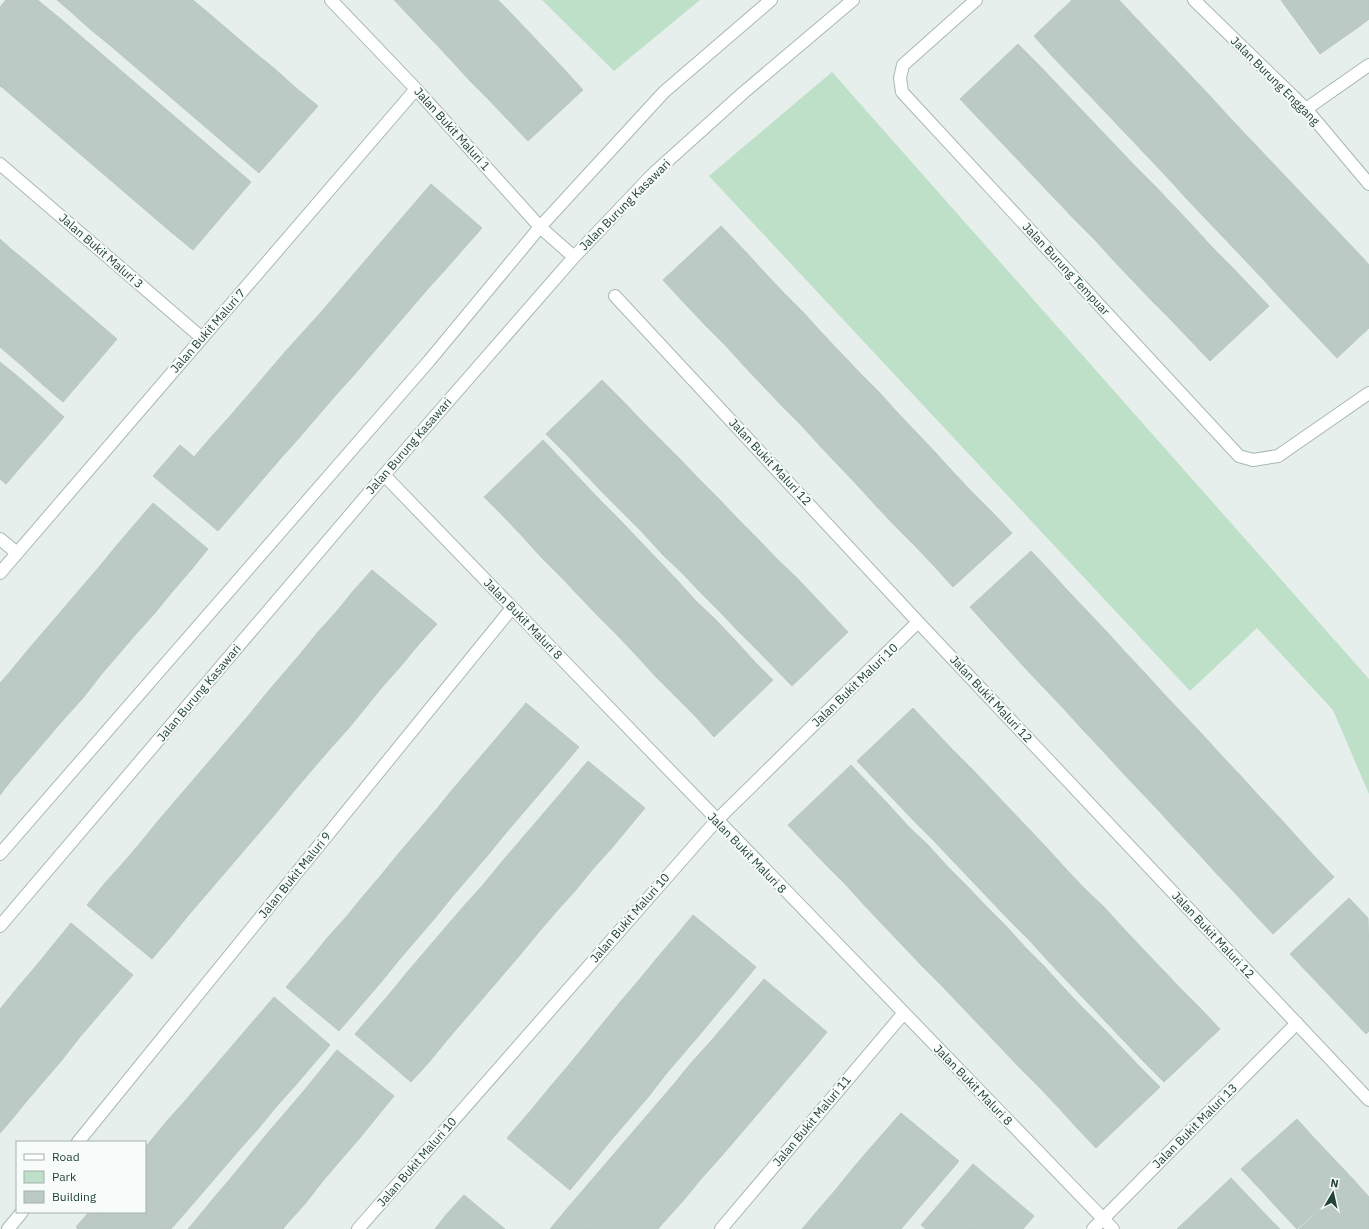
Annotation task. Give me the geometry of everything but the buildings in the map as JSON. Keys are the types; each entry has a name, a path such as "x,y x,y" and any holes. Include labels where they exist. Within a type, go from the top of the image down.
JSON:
{"street":[{"name":"Jalan Bukit Maluri 1","path":"331,0 416,89 540,227 574,257"},
{"path":"0,854 429,361 540,227 664,92 771,0"},
{"name":"Jalan Burung Kasawari","path":"2,920 384,475 574,257 653,174 743,93 853,0"},
{"name":"Jalan Burung Tempuar","path":"976,0 902,65 900,78 902,92 1239,456 1253,460 1278,456 1369,393"},
{"name":"Jalan Burung Enggang","path":"1194,0 1306,109 1369,184"},
{"path":"1306,109 1369,65"},
{"name":"Jalan Bukit Maluri 7","path":"0,573 416,89"},
{"name":"Jalan Bukit Maluri 3","path":"0,164 202,338"},
{"name":"Jalan Bukit Maluri 12","path":"615,296 918,622 1369,1100"},
{"name":"Jalan Bukit Maluri 8","path":"384,475 716,821 1112,1229"},
{"path":"0,539 17,553"},
{"name":"Jalan Bukit Maluri 9","path":"79,1141 512,608"},
{"name":"Jalan Bukit Maluri 10","path":"358,1229 716,821 918,622"},
{"name":"Jalan Bukit Maluri 11","path":"721,1229 903,1014"},
{"name":"Jalan Bukit Maluri 13","path":"1093,1229 1102,1218 1296,1023"},
{"path":"8,1229 21,1213"}],"green space":[{"path":"542,0 700,0 614,71"},
{"path":"832,72 1369,679 1369,794 1333,710 1257,628 1190,691 709,176"}]}
